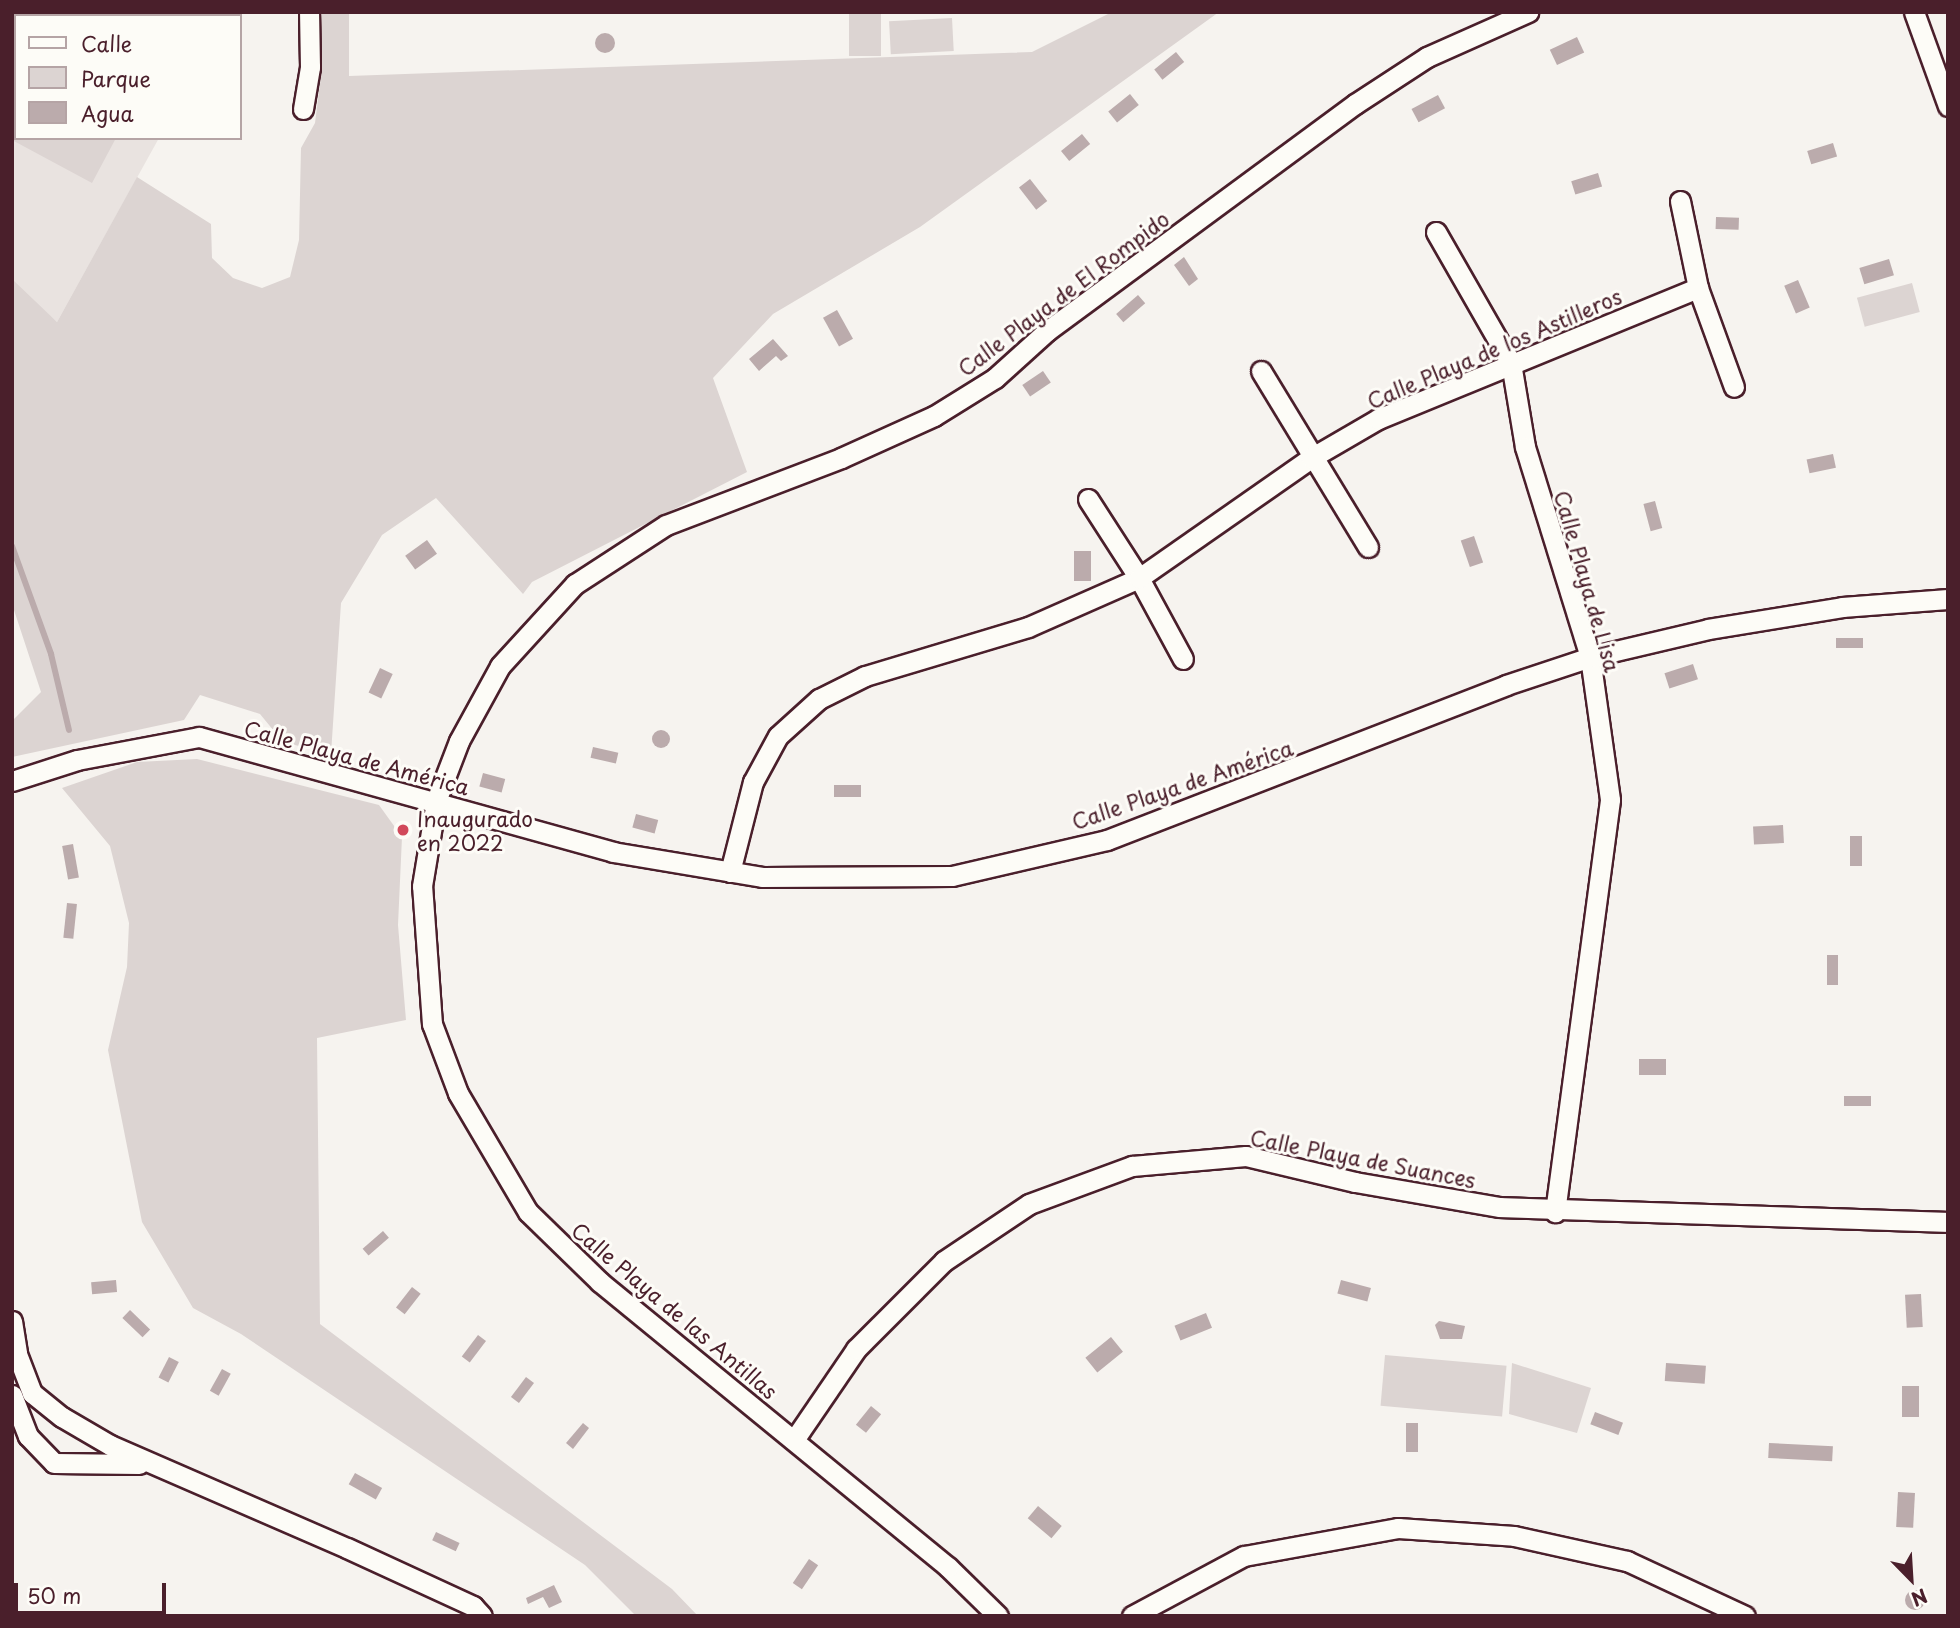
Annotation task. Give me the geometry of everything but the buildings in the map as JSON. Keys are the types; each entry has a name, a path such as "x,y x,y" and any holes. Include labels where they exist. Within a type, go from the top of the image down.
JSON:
{"street":[{"path":"303,109 310,68 309,12"},
{"name":"Calle Playa de El Rompido","path":"436,801 459,741 500,666 575,584 666,524 841,458 934,416 995,378 1047,331 1355,104 1427,57 1528,12"},
{"path":"1914,12 1948,106"},
{"path":"1681,201 1698,288 1734,387"},
{"name":"Calle Playa de Lisa","path":"1436,232 1511,363 1525,447 1590,657 1610,800 1555,1212"},
{"name":"Calle Playa de los Astilleros","path":"730,872 753,782 778,736 819,699 865,676 1028,627 1139,578 1311,458 1378,419 1698,288"},
{"path":"1261,371 1311,458 1368,547"},
{"path":"1088,499 1139,578 1183,659"},
{"name":"Calle Playa de América","path":"12,781 77,760 200,737 614,852 762,877 951,876 1107,839 1506,685 1590,657 1731,625 1842,607 1948,600"},
{"name":"Calle Playa de las Antillas","path":"436,801 422,886 424,948 432,1024 464,1104 528,1212 600,1282 948,1567 998,1616"},
{"name":"Calle Playa de Suances","path":"794,1440 856,1349 944,1261 1029,1204 1132,1166 1246,1156 1355,1182 1500,1207 1555,1212 1948,1222"},
{"path":"12,1321 17,1354 32,1393 62,1417 157,1466 473,1606 482,1616"},
{"path":"12,1395 28,1436 54,1463 78,1465 103,1460 157,1466"},
{"path":"1132,1616 1244,1556 1398,1528 1514,1536 1627,1561 1745,1616"}],"shaded area":[{"path":"12,12 69,14 14,14 14,140 158,140 57,322 12,282"}],"green space":[{"path":"319,12 349,12 349,76 1032,52 1112,12 1219,12 920,227 773,314 713,378 747,472 532,582 523,594 436,498 382,535 341,603 331,754 283,742 260,714 200,695 184,720 12,757 12,721 41,692 12,604 12,279 57,322 137,177 211,224 212,258 233,278 262,288 290,277 299,240 301,148 315,123 321,76"},
{"path":"849,12 881,12 881,56 849,56"},
{"path":"952,18 954,51 891,54 889,21"},
{"path":"14,116 14,140 115,140 92,183 12,140"},
{"path":"1912,283 1920,312 1865,327 1857,298"},
{"path":"197,759 379,805 402,837 398,925 406,1020 317,1038 320,1324 672,1589 698,1616 636,1616 585,1565 241,1334 193,1308 142,1222 108,1050 127,967 129,923 110,846 62,788 137,762"},
{"path":"1385,1355 1507,1366 1502,1416 1381,1406"},
{"path":"1512,1363 1591,1388 1577,1433 1509,1414"}],"water":[{"path":"605,33 612,36 615,43 612,50 605,53 598,50 595,43 598,36"},
{"path":"1577,37 1584,52 1557,65 1550,50"},
{"path":"1176,52 1184,62 1162,80 1154,70"},
{"path":"1130,94 1139,105 1117,123 1108,112"},
{"path":"1438,95 1445,108 1419,122 1412,109"},
{"path":"1082,134 1090,144 1069,161 1061,151"},
{"path":"1833,143 1837,156 1811,164 1807,151"},
{"path":"1598,173 1602,186 1575,195 1571,181"},
{"path":"1030,179 1047,201 1036,210 1019,188"},
{"path":"1716,217 1739,218 1739,230 1716,229"},
{"path":"1184,257 1198,279 1189,286 1174,265"},
{"path":"1889,259 1894,275 1864,284 1859,268"},
{"path":"1798,280 1810,308 1796,313 1784,286"},
{"path":"1138,295 1145,303 1123,322 1116,314"},
{"path":"837,310 853,339 839,347 823,318"},
{"path":"773,339 788,356 781,361 776,356 759,371 749,359"},
{"path":"1043,371 1051,383 1030,397 1022,385"},
{"path":"1833,454 1836,468 1810,473 1807,460"},
{"path":"1655,501 1662,528 1651,531 1643,504"},
{"path":"1474,536 1483,562 1470,567 1461,541"},
{"path":"427,540 437,554 415,570 405,556"},
{"path":"1074,551 1091,551 1091,581 1074,581"},
{"path":"1836,638 1863,638 1863,648 1836,648"},
{"path":"1693,664 1698,679 1669,688 1664,673"},
{"path":"380,668 393,674 381,698 369,692"},
{"path":"661,730 667,733 670,739 667,745 661,748 655,745 652,739 655,733"},
{"path":"593,747 618,753 616,764 591,758"},
{"path":"483,773 505,779 502,792 479,787"},
{"path":"834,785 861,785 861,797 834,797"},
{"path":"636,814 658,820 655,833 632,828"},
{"path":"1783,825 1784,843 1754,845 1753,827"},
{"path":"1850,836 1862,836 1862,866 1850,866"},
{"path":"73,844 79,877 68,879 62,846"},
{"path":"67,903 77,904 73,939 63,938"},
{"path":"1827,955 1838,955 1838,985 1827,985"},
{"path":"1639,1059 1666,1059 1666,1075 1639,1075"},
{"path":"1844,1096 1871,1096 1871,1106 1844,1106"},
{"path":"383,1231 389,1238 369,1256 363,1249"},
{"path":"116,1280 117,1292 92,1294 91,1282"},
{"path":"1341,1280 1371,1288 1367,1302 1337,1294"},
{"path":"412,1287 421,1294 405,1314 396,1307"},
{"path":"1921,1294 1923,1327 1907,1328 1905,1295"},
{"path":"130,1310 150,1329 143,1337 122,1318"},
{"path":"1206,1313 1212,1328 1180,1341 1174,1326"},
{"path":"1439,1321 1465,1326 1462,1339 1440,1339 1435,1325"},
{"path":"478,1335 486,1341 470,1363 462,1357"},
{"path":"1111,1337 1123,1352 1097,1373 1085,1358"},
{"path":"169,1357 179,1362 168,1382 159,1377"},
{"path":"1666,1363 1706,1366 1705,1384 1665,1381"},
{"path":"222,1369 231,1374 219,1396 210,1391"},
{"path":"526,1377 534,1383 519,1403 511,1397"},
{"path":"1902,1386 1919,1386 1919,1417 1902,1417"},
{"path":"871,1406 881,1414 866,1433 856,1425"},
{"path":"1595,1412 1623,1423 1618,1435 1590,1424"},
{"path":"583,1423 589,1428 573,1449 566,1443"},
{"path":"1406,1423 1418,1423 1418,1452 1406,1452"},
{"path":"1769,1443 1833,1446 1832,1461 1768,1458"},
{"path":"355,1473 382,1488 376,1499 349,1484"},
{"path":"1898,1492 1915,1493 1913,1528 1896,1527"},
{"path":"1038,1506 1062,1526 1051,1538 1028,1518"},
{"path":"436,1532 460,1543 456,1551 432,1540"},
{"path":"809,1559 818,1565 802,1589 793,1583"},
{"path":"554,1585 562,1602 549,1608 543,1597 528,1604 526,1598"},
{"path":"1915,1590 1922,1593 1925,1600 1922,1607 1915,1610 1908,1607 1905,1600 1908,1593"}],"waterway":[{"path":"12,546 51,654 69,730"}],"place":[{"name":"Inaugurado en 2022","path":"403,830"}]}
